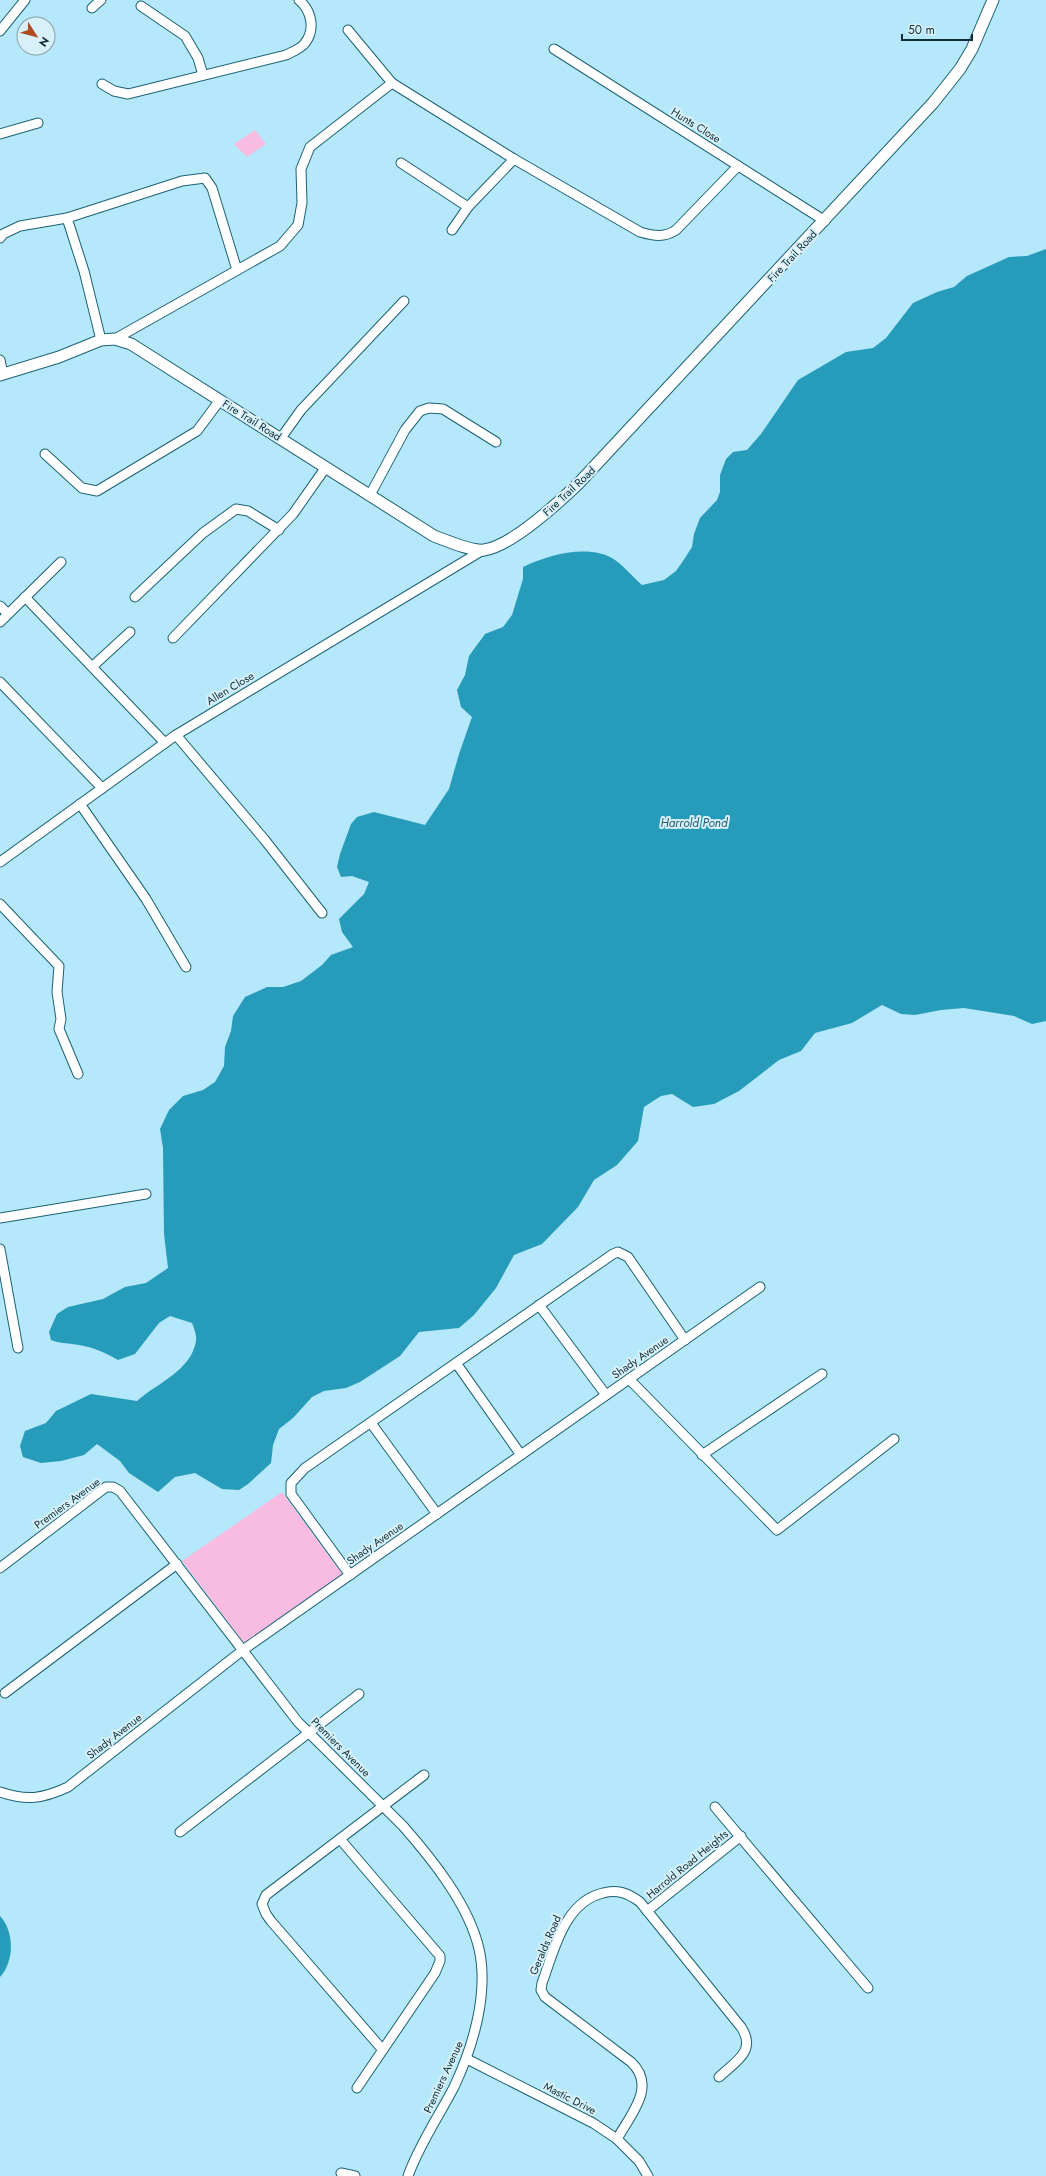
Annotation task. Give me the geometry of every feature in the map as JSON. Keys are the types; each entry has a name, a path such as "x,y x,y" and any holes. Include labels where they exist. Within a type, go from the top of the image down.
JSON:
{"street":[{"path":"0,31 25,0"},
{"path":"92,8 101,0"},
{"path":"102,84 114,91 128,94 286,55 305,43 311,28 310,13 299,0"},
{"name":"Fire Trail Road","path":"2,375 59,357 101,340 115,339 131,344 434,536 454,544 483,550 502,543 548,512 578,484 825,221 933,103 960,69 972,48 993,0"},
{"path":"141,6 185,36 198,58 203,76"},
{"path":"348,30 392,83 514,159 640,232 653,236 668,235 676,230 738,166"},
{"name":"Hunts Close","path":"554,49 825,221"},
{"path":"115,339 280,246 298,225 302,202 301,169 310,146 392,83"},
{"path":"0,134 38,123"},
{"path":"452,230 468,207 514,159"},
{"path":"401,162 468,207"},
{"path":"0,238 3,234 20,226 67,218 182,181 205,178 212,188 237,270"},
{"path":"67,218 84,271 101,340"},
{"path":"281,438 301,410 404,301"},
{"path":"0,360 2,375"},
{"path":"45,454 82,488 97,491 198,431 220,400"},
{"path":"370,495 405,430 420,411 429,408 443,409 496,442"},
{"path":"173,638 294,514 326,467"},
{"path":"135,597 203,533 236,509 248,511 278,530"},
{"name":"Allen Close","path":"0,862 176,735 483,550"},
{"path":"0,622 61,562"},
{"path":"25,597 93,666 165,743"},
{"path":"0,606 8,614"},
{"path":"93,666 130,632"},
{"path":"0,682 102,788"},
{"path":"176,735 264,839 322,913"},
{"path":"80,804 146,900 186,966"},
{"path":"0,904 59,966 57,992 61,1019 59,1029 78,1074"},
{"path":"0,1218 146,1194"},
{"path":"0,1249 18,1348"},
{"path":"350,1575 291,1494 289,1487 294,1479 305,1468 618,1252 628,1257 685,1340"},
{"name":"Shady Avenue","path":"0,1792 17,1797 33,1798 49,1796 68,1787 243,1650 760,1287"},
{"path":"539,1306 606,1395"},
{"path":"456,1364 521,1455"},
{"path":"702,1455 822,1374"},
{"path":"628,1379 777,1530 894,1440"},
{"path":"371,1423 437,1514"},
{"name":"Premiers Avenue","path":"0,1568 109,1486 120,1491 309,1733 416,1841 456,1897 472,1925 481,1962 481,1993 477,2025 467,2059 408,2176"},
{"path":"5,1693 177,1564"},
{"path":"180,1832 359,1694"},
{"path":"382,2049 271,1921 263,1909 262,1904 266,1895 424,1775"},
{"path":"715,1807 868,1988"},
{"name":"Harrold Road Heights","path":"648,1911 741,1836"},
{"path":"340,1839 440,1956 440,1961 435,1973 382,2049 357,2088"},
{"name":"Geralds Road","path":"617,2139 642,2093 643,2085 641,2074 631,2062 545,1997 541,1987 562,1930 570,1915 581,1903 600,1893 618,1891 633,1896 648,1911 745,2034 748,2046 746,2051 719,2077"},
{"name":"Mastic Drive","path":"467,2059 593,2123 617,2139 639,2161 648,2176"},
{"path":"341,2173 354,2176"}],"shaded area":[{"path":"255,130 266,144 247,157 234,144"},
{"path":"282,1492 343,1575 244,1643 182,1561"}],"water":[{"name":"Harrold Pond","path":"1046,249 1046,1021 1032,1024 1014,1016 964,1008 941,1010 915,1015 901,1014 882,1005 852,1023 815,1033 801,1051 779,1060 739,1091 714,1104 693,1107 672,1094 661,1096 644,1107 638,1141 617,1165 594,1180 578,1207 542,1244 514,1255 496,1288 474,1315 459,1328 419,1332 400,1356 360,1382 346,1388 324,1391 312,1397 293,1418 279,1429 273,1445 271,1463 248,1484 239,1490 222,1489 195,1473 175,1477 158,1492 129,1473 120,1461 97,1444 84,1455 61,1461 41,1463 23,1457 20,1446 25,1431 46,1423 56,1411 91,1394 137,1401 172,1376 193,1351 196,1339 192,1323 170,1316 159,1323 135,1354 118,1360 89,1347 51,1340 49,1332 57,1314 68,1307 103,1299 125,1287 146,1283 168,1268 164,1234 163,1148 160,1129 169,1110 183,1096 203,1090 215,1082 224,1066 225,1047 231,1031 233,1016 245,997 267,987 283,987 301,981 322,965 331,955 353,947 342,932 339,919 364,894 369,882 352,876 341,877 337,867 351,824 357,817 374,812 425,825 449,789 472,717 461,707 457,690 465,675 469,656 485,634 503,627 512,615 523,579 523,567 544,558 557,555 594,552 615,560 642,585 664,580 676,571 683,561 692,547 694,534 700,518 717,500 720,492 720,475 726,459 733,452 747,450 761,434 798,380 846,352 873,348 886,338 913,303 937,292 954,287 967,276 1009,257 1027,256"},
{"path":"0,1916 8,1930 11,1947 8,1963 5,1971 0,1977"}]}
